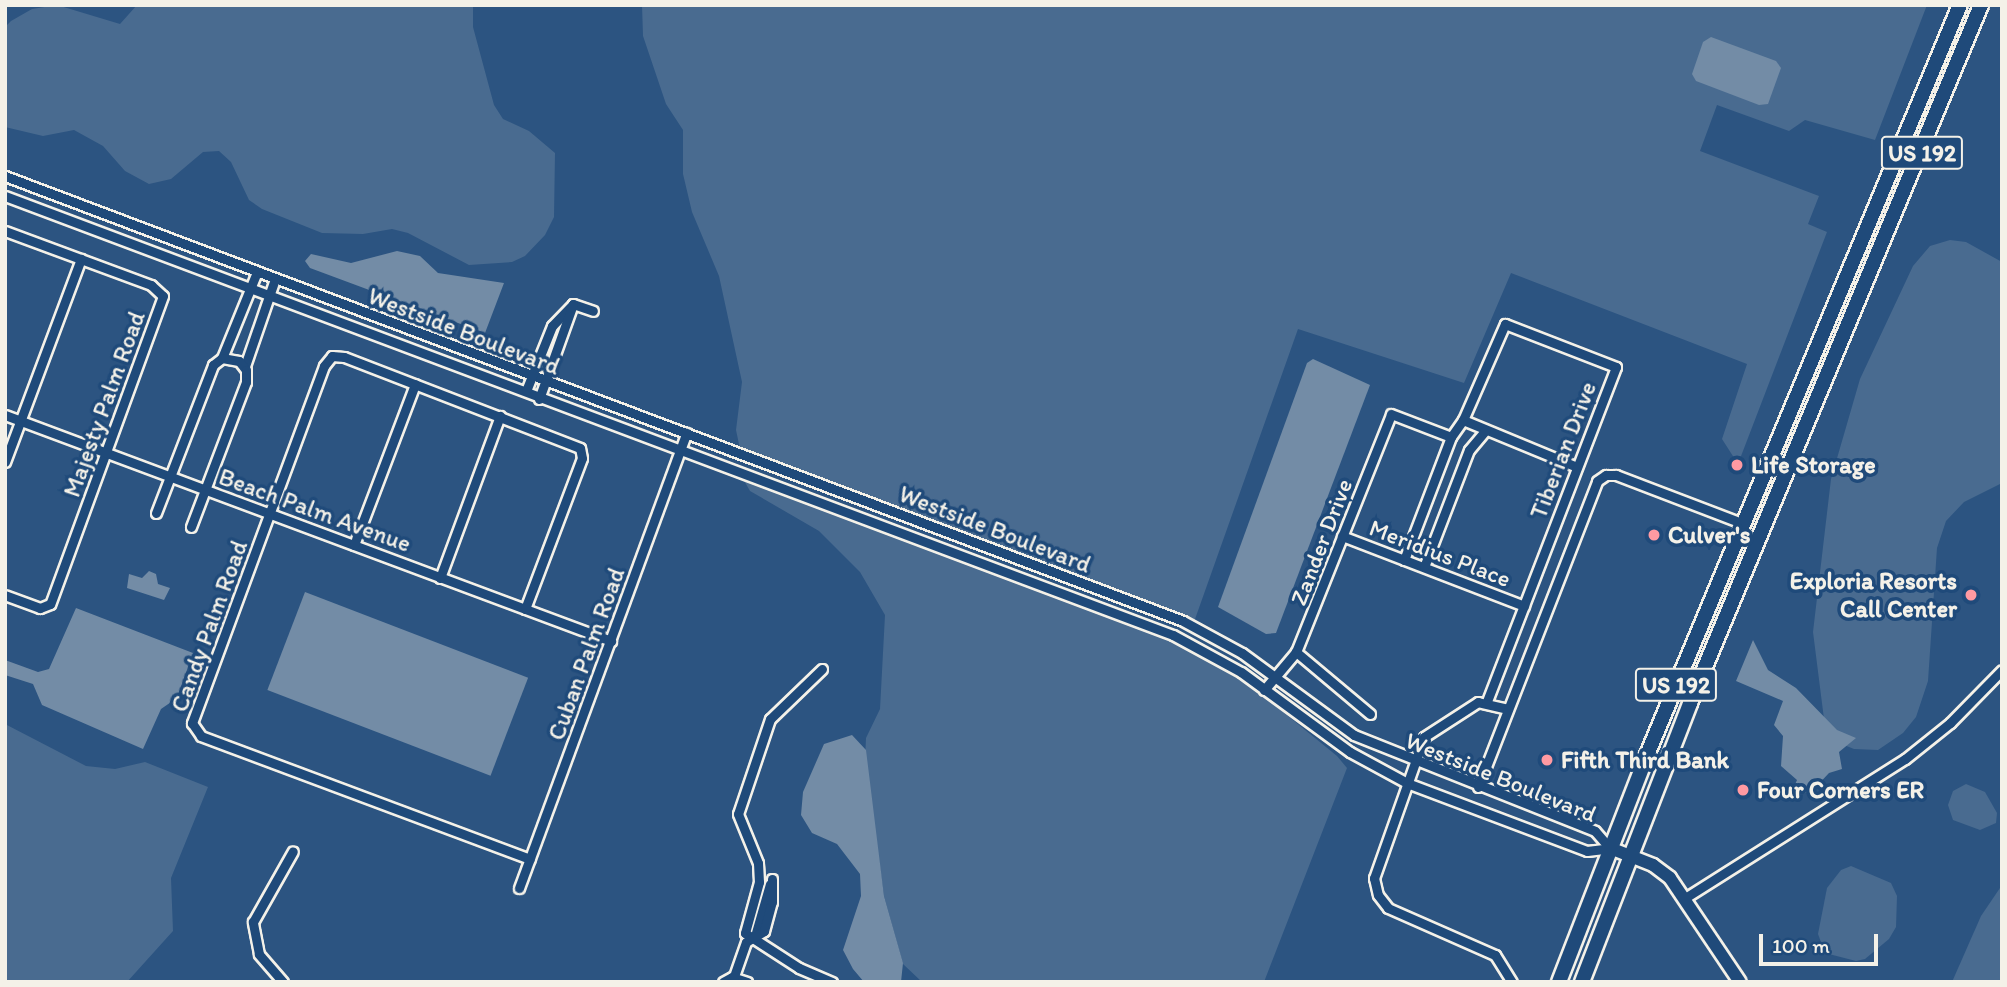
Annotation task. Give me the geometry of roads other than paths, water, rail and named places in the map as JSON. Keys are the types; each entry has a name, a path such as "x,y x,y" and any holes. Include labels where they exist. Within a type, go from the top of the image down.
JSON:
{"highway":[{"name":"US 192","path":"1559,982 1610,848 1960,5"},
{"name":"US 192","path":"1582,982 1630,855 1981,5"},
{"path":"1897,162 1894,188 1900,205"},
{"path":"1882,198 1887,216 1882,248"},
{"path":"1758,490 1756,515 1764,528"},
{"path":"1744,524 1751,560"}],"main road":[{"path":"1610,848 1665,873 1685,898 1740,982"}],"street":[{"name":"Westside Boulevard","path":"5,176 545,383 686,433 1183,621 1275,676 1354,735 1414,762 1595,831 1610,848"},
{"name":"Westside Boulevard","path":"5,196 526,391 539,399 1173,635 1205,649 1350,752 1407,783 1587,851 1610,848"},
{"name":"Majesty Palm Road","path":"5,231 151,285 163,296 106,453 45,607 5,595"},
{"path":"5,462 81,259"},
{"path":"156,513 211,369 222,358 233,336 257,272"},
{"path":"191,527 246,382 245,366 251,343 275,279"},
{"path":"526,391 558,317 573,304"},
{"path":"573,304 593,311"},
{"path":"539,399 573,304"},
{"name":"Tiberian Drive","path":"1404,559 1451,437 1463,420 1505,324 1616,367 1487,702"},
{"path":"233,336 251,343"},
{"path":"546,341 559,346"},
{"name":"Candy Palm Road","path":"415,384 332,356 269,514 193,719 195,732 530,859"},
{"path":"222,358 245,366"},
{"path":"354,545 415,384 575,444 583,454 525,609"},
{"name":"Zander Drive","path":"1264,690 1296,652 1391,414 1451,437"},
{"name":"Beach Palm Avenue","path":"5,415 611,641"},
{"path":"440,578 500,416"},
{"path":"1463,420 1577,467"},
{"path":"1424,567 1469,450 1486,430"},
{"name":"Cuban Palm Road","path":"519,888 682,450 686,433"},
{"path":"1478,787 1593,487 1601,477 1622,477 1744,524"},
{"name":"Meridius Place","path":"1342,536 1524,606"},
{"path":"1296,652 1370,715"},
{"path":"822,669 773,714 740,797 738,814 758,863 759,882 745,933 755,936 788,961 832,982"},
{"path":"1685,898 1905,759 1956,718 2002,670"},
{"path":"1508,709 1487,702 1472,704 1432,729 1414,762 1377,861 1378,895 1402,918 1495,954 1512,982"},
{"path":"284,982 259,954 253,922 293,851"},
{"path":"747,982 729,980 746,942 764,930 769,916 772,879 759,882"}],"place":[{"name":"Life Storage","path":"1737,465"},
{"name":"Culver's","path":"1654,535"},
{"name":"Exploria Resorts Call Center","path":"1971,595"},
{"name":"Fifth Third Bank","path":"1547,760"},
{"name":"Four Corners ER","path":"1743,790"}]}
